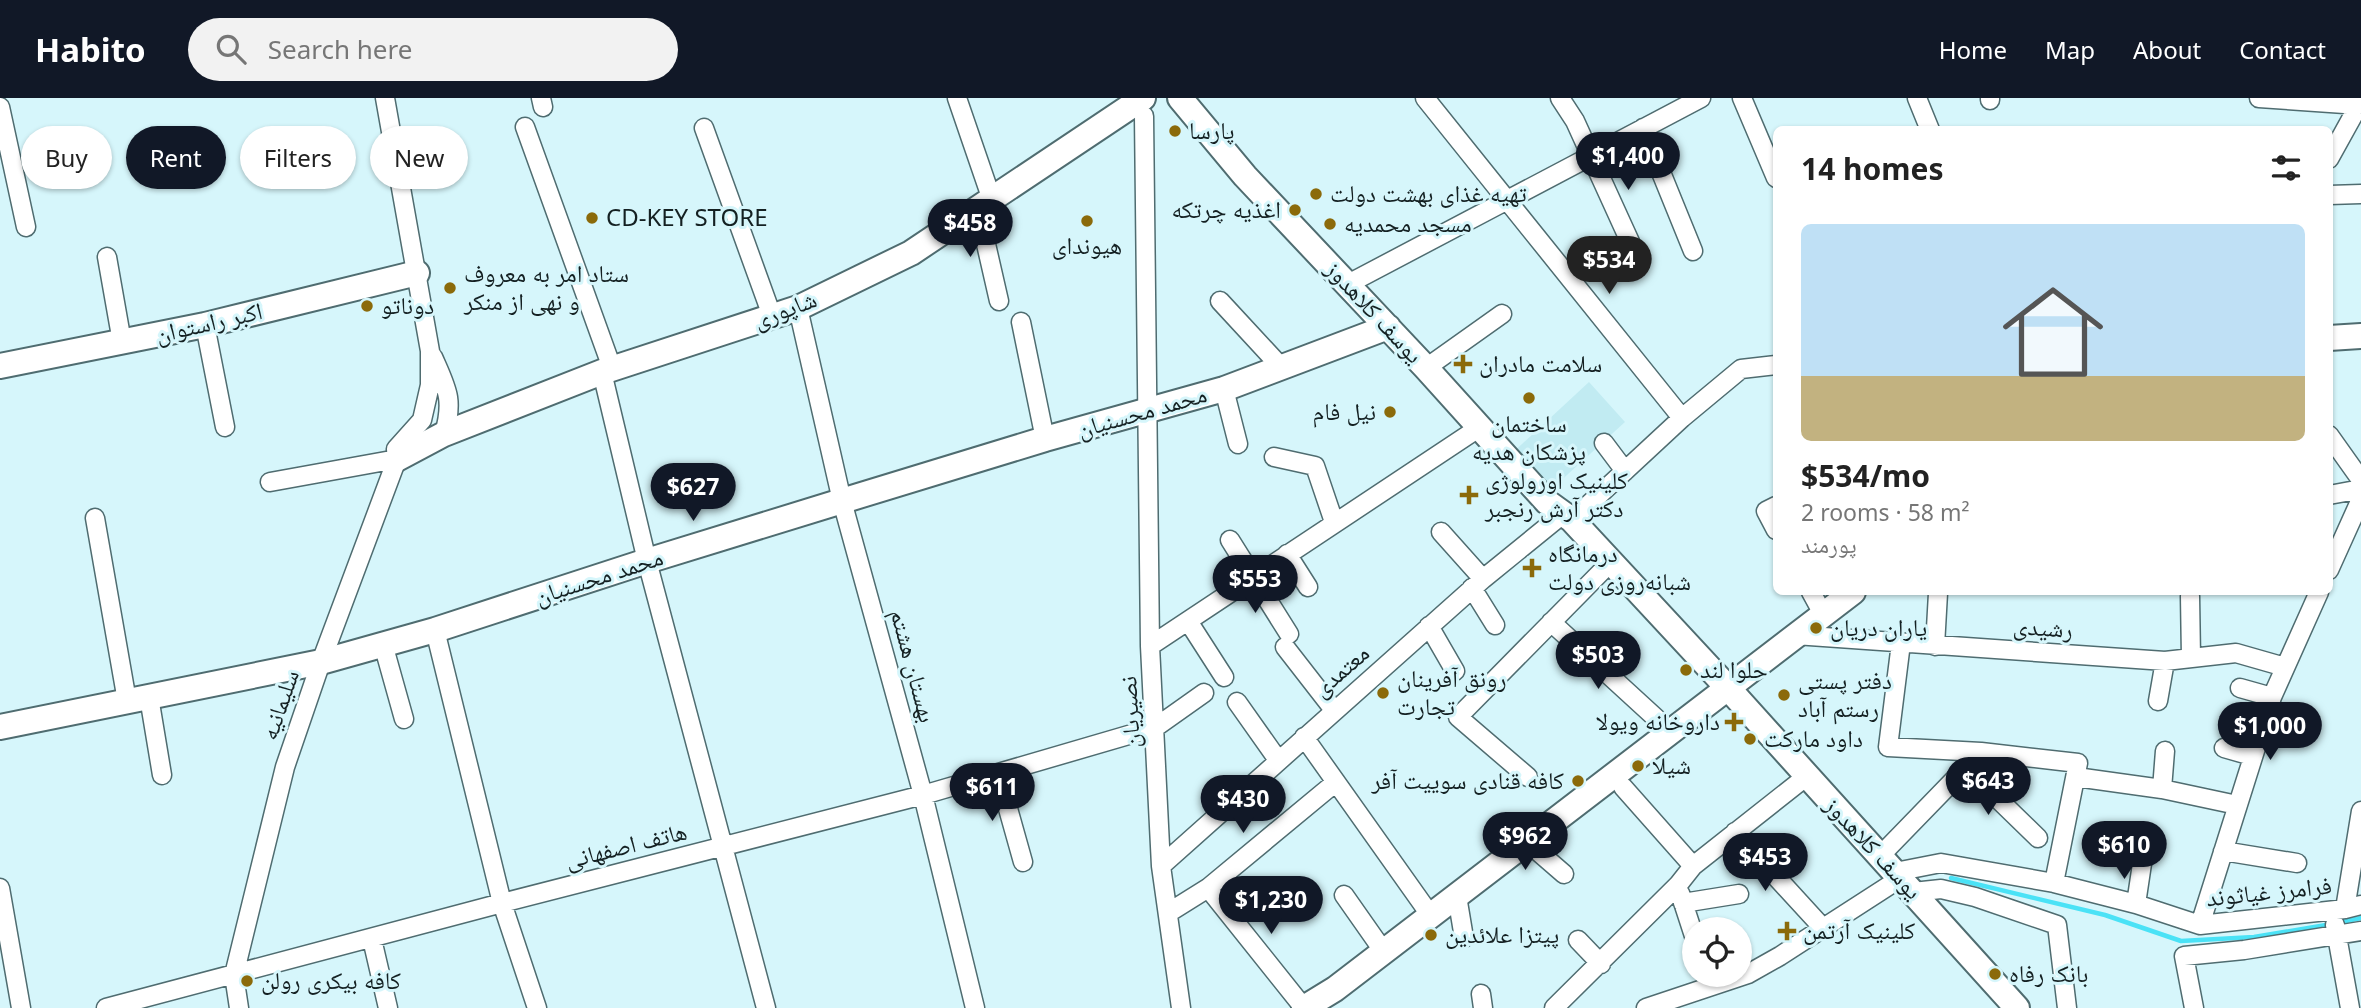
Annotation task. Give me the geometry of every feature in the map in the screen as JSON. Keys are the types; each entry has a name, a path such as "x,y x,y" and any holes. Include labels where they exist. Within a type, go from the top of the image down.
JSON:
{"street":[{"path":"385,98 430,351 430,385 422,420 430,428 444,434 450,399 430,351"},
{"path":"957,98 985,204 999,301"},
{"name":"یوسف کلاهدوز","path":"1180,98 1245,176 1559,514"},
{"path":"1425,98 1682,418"},
{"path":"1560,98 1575,121 1631,244"},
{"path":"1348,284 1506,198 1700,98"},
{"path":"1742,98 1773,171"},
{"path":"1917,98 1928,126"},
{"path":"2259,98 2360,103 2333,152"},
{"path":"0,107 26,227"},
{"name":"شاپوری","path":"397,459 444,434 607,370 798,308 911,253 1143,107"},
{"name":"نصیریان","path":"1143,107 1150,646 1161,866 1181,1008"},
{"path":"525,127 607,370 647,561 766,1008"},
{"path":"704,128 772,316"},
{"path":"1643,128 1693,251"},
{"path":"2333,195 2361,194"},
{"path":"107,257 121,342"},
{"name":"اکبر راستوان","path":"0,366 205,325 417,273"},
{"path":"1220,301 1282,368"},
{"name":"بهستان هشتم","path":"798,308 842,500 923,795 975,1008"},
{"path":"1426,368 1502,314"},
{"path":"1021,322 1045,439"},
{"path":"205,325 225,427"},
{"name":"محمد محسنیان","path":"0,727 321,662 435,630 842,500 1224,389 1388,327"},
{"path":"2333,338 2361,336"},
{"name":"معتمدی","path":"1161,866 1334,710 1559,514 1625,471 1682,418 1741,369 1773,366"},
{"path":"1224,389 1238,444"},
{"name":"سلیمانیه","path":"234,975 285,767 397,459 396,449 422,420"},
{"path":"1150,646 1480,427"},
{"path":"2333,441 2361,480"},
{"path":"1604,443 1625,471"},
{"path":"1274,457 1315,466 1334,522"},
{"path":"270,482 397,459"},
{"path":"2333,494 2361,489"},
{"path":"2333,561 2361,499"},
{"path":"1773,508 1766,511 1773,524"},
{"path":"1559,514 1574,541 1723,692"},
{"path":"1559,514 1723,692"},
{"path":"95,518 138,699 162,775"},
{"path":"1441,532 1478,583 1495,625"},
{"path":"1230,540 1287,640 1334,710"},
{"path":"1287,554 1308,587"},
{"path":"1528,777 1458,717 1602,571"},
{"path":"1813,595 1823,614"},
{"path":"1208,888 1304,1008 1335,989 1384,952 1849,595"},
{"path":"1935,646 1938,595"},
{"path":"2200,925 2272,696 2318,595"},
{"path":"2190,596 2191,658"},
{"path":"1188,621 1224,677"},
{"path":"1551,622 1670,731"},
{"path":"1429,626 1455,671"},
{"path":"435,630 502,903 537,1008"},
{"name":"رشیدی","path":"1795,635 2165,661 2235,653 2285,667"},
{"path":"1900,643 1888,747 1981,752 2078,763 2054,883"},
{"path":"383,644 404,719"},
{"path":"2158,701 2165,661"},
{"path":"2240,688 2272,696"},
{"name":"یوسف کلاهدوز","path":"1723,692 1936,917 1951,941 2017,1008"},
{"name":"هاتف اصفهانی","path":"106,1008 923,795 1156,727 1204,693"},
{"path":"1237,702 1278,760"},
{"path":"1304,737 1431,916"},
{"path":"2224,748 2252,756"},
{"path":"2162,789 2165,751"},
{"path":"1752,972 1823,928 1895,876 1966,768 1981,752"},
{"path":"1966,768 2038,838"},
{"path":"998,773 1023,862"},
{"path":"2076,777 2162,789 2237,805"},
{"path":"1554,1008 1601,964 1693,866 1803,779"},
{"path":"1168,913 1208,888 1336,782"},
{"path":"1623,787 1693,866"},
{"path":"2350,1008 2336,936 2346,908 2361,811"},
{"path":"1735,832 1823,928"},
{"path":"1527,842 1564,874"},
{"path":"2223,851 2297,863"},
{"path":"2136,904 2143,857"},
{"name":"فرامرز غیاثوند","path":"1895,876 1941,863 2054,883 2136,904 2200,925 2346,908"},
{"path":"1895,876 1975,897 2057,925 2067,1008"},
{"name":"یوسف کلاهدوز","path":"1895,876 2005,1008"},
{"path":"1678,885 1688,917"},
{"path":"0,888 21,1008"},
{"path":"1936,917 1941,889"},
{"path":"1684,903 1739,894"},
{"path":"1344,895 1384,952"},
{"path":"1457,896 1464,938"},
{"name":"فرامرز غیاثوند","path":"2194,1008 2184,956 2361,931"},
{"path":"372,939 388,1008"},
{"path":"1578,940 1601,964"},
{"path":"234,975 239,1008"},
{"path":"1660,1006 1696,987"}],"shaded area":[{"path":"1589,382 1625,422 1544,496 1508,457"}],"waterway":[{"path":"1951,878 2105,915 2181,941 2254,937 2326,925"},
{"path":"2342,922 2361,918"}],"place":[{"name":"پارسا","path":"1175,131"},
{"name":"تهیه غذای بهشت دولت","path":"1316,194"},
{"name":"اغذیه چرتکه","path":"1295,210"},
{"name":"CD-KEY STORE","path":"592,218"},
{"name":"هیوندای","path":"1087,221"},
{"name":"مسجد محمدیه","path":"1330,224"},
{"name":"ستاد امر به معروف و نهی از منکر","path":"450,288"},
{"name":"دوناتو","path":"367,306"},
{"name":"سلامت مادران","path":"1463,364"},
{"name":"ساختمان پزشکان هدیه","path":"1529,398"},
{"name":"نیل فام","path":"1390,412"},
{"name":"کلینیک اورولوژی دکتر آرش رنجبر","path":"1469,495"},
{"name":"درمانگاه شبانه‌روزی دولت","path":"1532,568"},
{"name":"یاران دریان","path":"1816,628"},
{"name":"حلوا لند","path":"1686,670"},
{"name":"رونق آفرینان تجارت","path":"1383,693"},
{"name":"دفتر پستی رستم آباد","path":"1784,695"},
{"name":"داروخانه ویولا","path":"1734,722"},
{"name":"داود مارکت","path":"1750,739"},
{"name":"شیلا","path":"1638,766"},
{"name":"کافه قنادی سوییت آفر","path":"1578,781"},
{"name":"کلینیک آرتمن","path":"1787,931"},
{"name":"پیتزا علائدین","path":"1431,935"},
{"name":"بانک رفاه","path":"1995,974"},
{"name":"کافه بیکری رولن","path":"247,981"}]}
